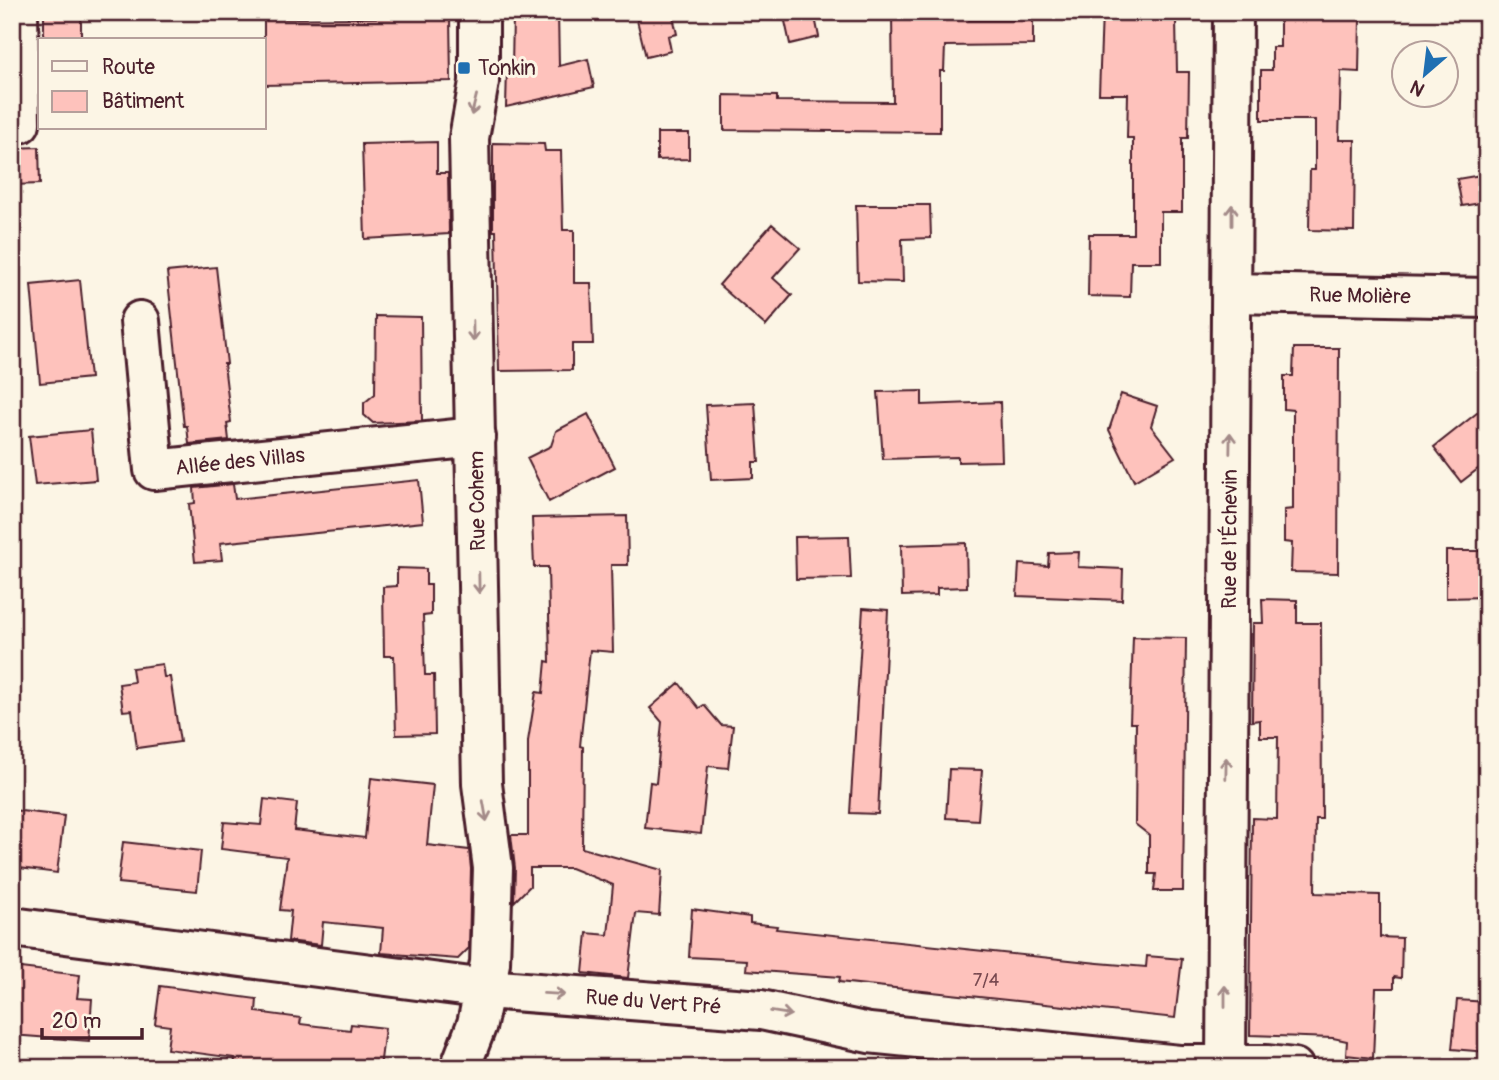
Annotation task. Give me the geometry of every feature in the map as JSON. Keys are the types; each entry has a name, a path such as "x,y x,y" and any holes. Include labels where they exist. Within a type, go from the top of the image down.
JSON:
{"street":[{"path":"12,124 20,123 18,12"},
{"name":"Rue Cohem","path":"460,1068 486,989 491,954 494,878 482,784 469,131 479,82 479,12"},
{"name":"Rue de l'Échevin","path":"1214,1066 1225,785 1233,12"},
{"name":"Rue Molière","path":"1232,293 1487,298"},
{"name":"Allée des Villas","path":"140,320 154,470 476,437"},
{"name":"Rue du Vert Pré","path":"12,927 486,989 761,1010 869,1033 1180,1065 1294,1068"}],"building":[{"path":"44,12 81,12 81,38 44,38"},
{"path":"518,12 558,12 559,66 588,59 594,87 506,107 507,68 512,67 513,16"},
{"path":"635,12 672,12 677,34 668,36 671,51 646,57"},
{"path":"783,12 814,12 819,37 790,44"},
{"path":"892,12 968,12 969,20 1033,20 1033,45 945,46 944,71 940,71 940,132 724,130 724,95 777,96 777,101 893,102"},
{"path":"1102,12 1145,12 1145,20 1176,20 1177,72 1189,72 1188,138 1182,138 1182,212 1161,212 1161,262 1131,262 1130,297 1088,296 1089,234 1133,234 1133,138 1127,138 1128,94 1099,94"},
{"path":"1280,12 1345,12 1345,19 1360,19 1359,72 1341,71 1339,140 1355,140 1354,231 1309,230 1310,170 1315,170 1315,120 1261,120 1261,70 1272,70 1272,47 1280,47"},
{"path":"450,17 451,81 266,85 264,19"},
{"path":"657,133 689,133 689,159 657,160"},
{"path":"437,142 437,173 448,173 449,234 365,239 362,144"},
{"path":"493,143 544,144 545,151 561,151 563,230 574,230 574,283 591,283 593,344 572,344 572,370 499,371 496,231 493,231"},
{"path":"39,147 40,184 12,185 12,148"},
{"path":"1487,174 1487,202 1462,206 1457,179"},
{"path":"856,205 930,205 931,238 902,239 903,282 858,281"},
{"path":"772,224 800,248 773,278 792,295 766,326 719,285"},
{"path":"216,267 227,364 224,364 231,422 227,423 229,440 189,444 187,426 184,426 167,272"},
{"path":"80,280 90,378 40,383 31,285"},
{"path":"376,316 421,317 422,421 373,423 364,415 364,403 375,394"},
{"path":"1294,348 1339,348 1338,573 1291,572 1292,543 1284,542 1284,510 1293,509 1293,410 1284,409 1284,376 1293,376"},
{"path":"922,391 922,405 1000,402 1002,461 958,462 958,457 883,459 878,392"},
{"path":"1121,394 1157,406 1151,426 1175,457 1134,481 1109,430"},
{"path":"755,403 759,462 753,462 753,478 711,480 706,405"},
{"path":"1487,405 1487,462 1461,482 1434,447"},
{"path":"588,414 615,467 549,502 527,458 551,446 556,431"},
{"path":"91,430 96,480 35,485 29,436"},
{"path":"419,480 423,522 220,543 222,560 195,562 189,504 195,503 194,488 233,484 235,499"},
{"path":"627,516 628,565 611,565 613,652 590,650 580,746 583,747 582,848 662,870 659,915 636,913 628,978 583,973 587,933 608,935 613,885 571,868 530,868 530,886 514,902 515,868 511,835 528,835 528,741 536,692 543,693 546,661 550,662 548,567 534,567 532,518"},
{"path":"849,536 851,578 796,579 795,537"},
{"path":"966,543 967,587 937,588 937,595 902,596 901,545"},
{"path":"1446,551 1487,551 1487,597 1446,598"},
{"path":"1079,552 1078,567 1123,569 1122,600 1017,596 1019,564 1048,566 1049,553"},
{"path":"397,568 426,569 426,585 431,585 431,615 423,616 425,675 434,675 435,734 396,735 394,656 384,656 383,587 397,586"},
{"path":"1262,599 1297,600 1297,623 1321,623 1322,819 1316,819 1315,893 1380,895 1380,937 1402,938 1401,978 1394,977 1394,988 1376,988 1373,1058 1346,1055 1347,1041 1333,1038 1250,1035 1252,818 1277,819 1278,737 1260,737 1260,720 1252,721 1253,623 1263,623"},
{"path":"863,608 888,610 878,814 850,813"},
{"path":"1133,637 1186,638 1183,891 1154,891 1156,874 1149,874 1149,835 1135,824 1136,723 1130,723"},
{"path":"162,664 164,677 170,677 180,742 137,748 132,710 123,711 119,684 134,682 132,668"},
{"path":"679,683 699,708 704,705 721,725 733,726 728,768 708,766 701,834 645,828 650,782 656,783 662,722 650,708"},
{"path":"949,769 982,770 978,820 946,818"},
{"path":"371,778 433,785 427,845 469,850 469,948 458,959 381,953 383,928 323,922 321,945 288,941 291,911 280,910 287,857 221,849 224,822 261,825 264,799 297,803 294,830 365,838"},
{"path":"12,810 64,816 57,873 12,867"},
{"path":"123,842 201,851 197,891 118,883"},
{"path":"692,909 750,917 750,923 777,926 776,929 1098,963 1146,967 1147,956 1182,959 1175,1018 839,982 840,977 746,970 747,960 689,957"},
{"path":"12,967 80,975 77,998 92,999 89,1041 12,1035"},
{"path":"160,986 257,999 256,1012 301,1018 300,1024 350,1030 351,1024 385,1028 380,1068 234,1068 235,1058 167,1049 170,1026 155,1024"},
{"path":"1457,1000 1487,1002 1487,1052 1452,1049"}],"place":[{"name":"Tonkin","path":"464,68"}]}
